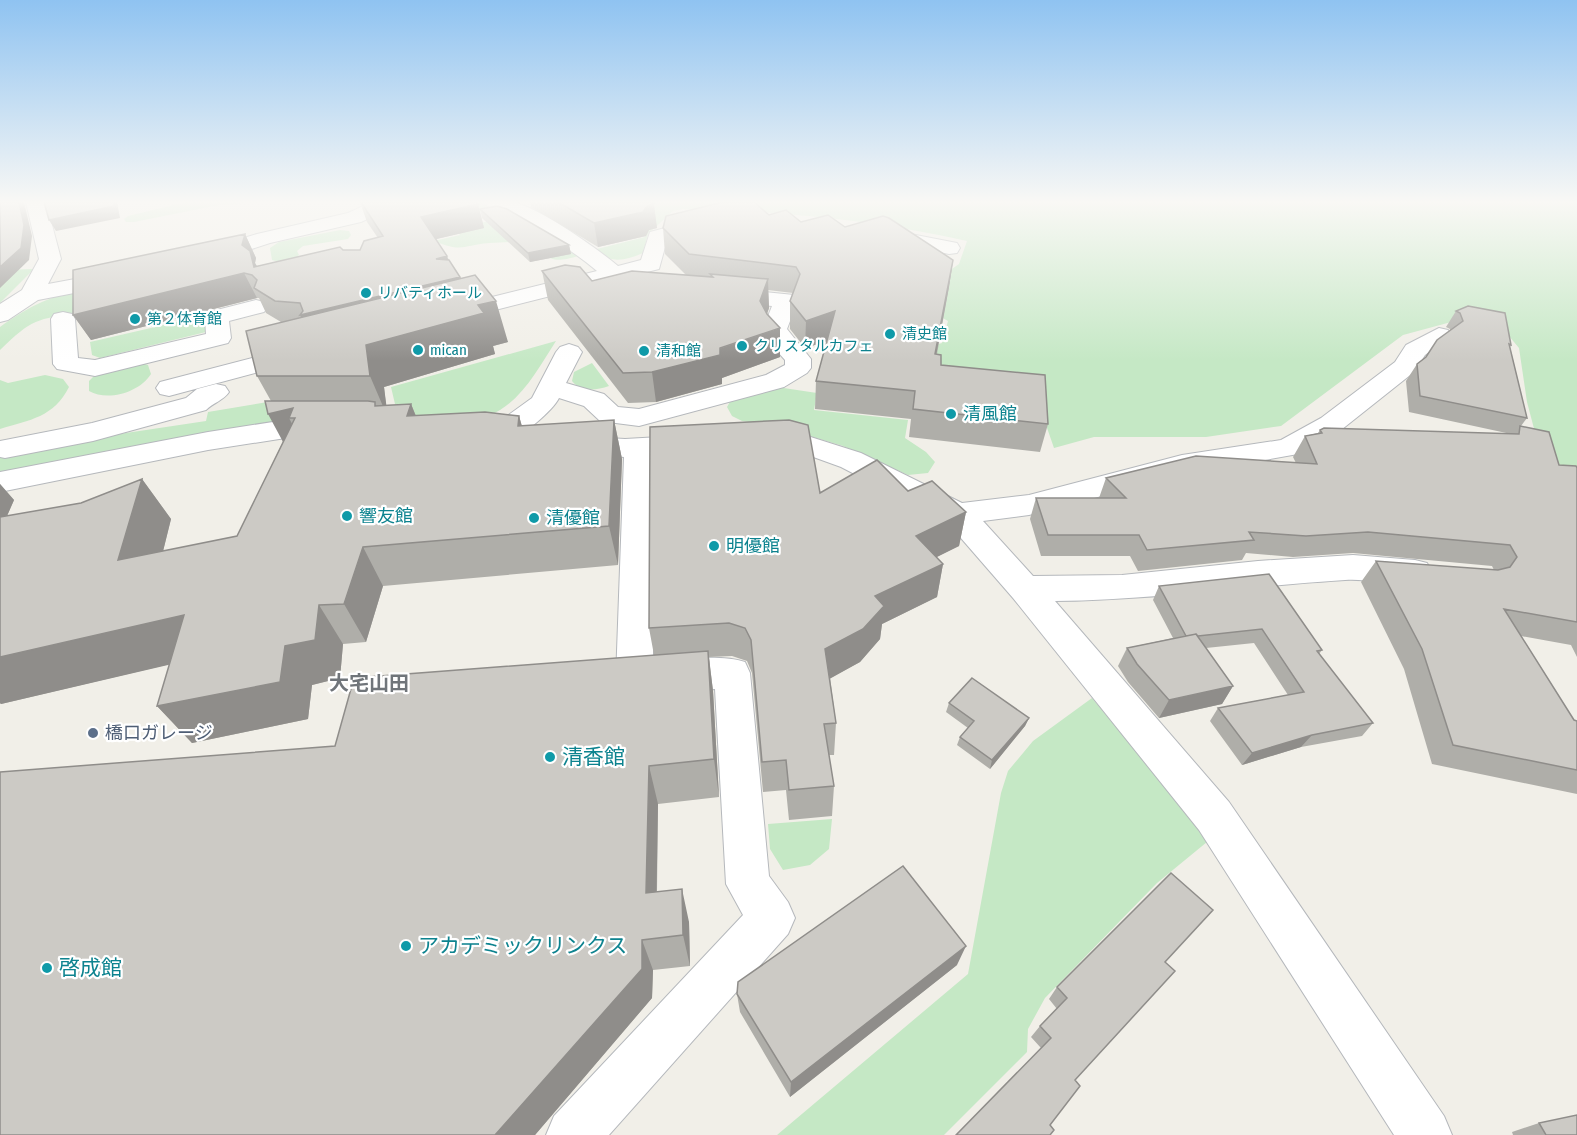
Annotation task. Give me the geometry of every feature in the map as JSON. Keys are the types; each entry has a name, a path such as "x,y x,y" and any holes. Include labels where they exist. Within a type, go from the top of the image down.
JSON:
{"street":[{"path":"31,294 50,259 49,255"},
{"path":"180,264 229,255"},
{"path":"591,255 628,284 653,288"},
{"path":"428,321 651,264 653,255"},
{"path":"0,315 31,294 139,273"},
{"path":"552,387 594,400 610,415 639,418 774,381 798,368 798,358 778,337 775,329 786,300 697,292"},
{"path":"63,319 66,364 95,368 230,338 218,317 256,308"},
{"path":"958,514 1029,505 1182,465 1288,448 1331,424 1405,367 1415,350 1439,335"},
{"path":"169,388 308,343 274,337"},
{"path":"113,416 162,393 176,382 168,350"},
{"path":"569,352 543,403 484,437 639,447 732,442 775,437 798,442 851,460 958,514 1025,589 1214,816 1425,1135"},
{"path":"2,443 113,416 196,405 206,395 260,382"},
{"path":"0,482 208,441 292,428 351,429"},
{"path":"573,1135 772,918 748,884 732,673 617,681 639,447"},
{"path":"1025,589 1122,588 1258,573 1353,567 1445,574"}],"green space":[{"path":"271,255 299,255 290,260 272,260"},
{"path":"546,255 578,256 556,260"},
{"path":"603,255 638,255 618,260"},
{"path":"962,255 1577,255 1577,549 1541,455 1527,402 1519,348 1494,318 1466,318 1403,335 1281,426 1206,437 1094,437 1054,448 1037,399 907,353 942,343 948,321 939,316 919,292 959,264"},
{"path":"34,269 0,303 0,270"},
{"path":"80,290 80,312 36,322 20,332 0,350 0,327 38,304"},
{"path":"203,316 206,332 100,358 92,355 90,342"},
{"path":"556,341 525,388 500,410 490,415 465,420 399,421 391,387"},
{"path":"142,363 148,365 151,374 132,390 105,396 89,391 89,381 94,376"},
{"path":"592,363 609,386 589,389 580,387 572,381 574,372"},
{"path":"45,375 63,379 69,387 56,405 40,416 0,429 0,380 8,383"},
{"path":"777,387 817,393 814,410 908,420 905,438 926,452 935,462 928,473 908,475 843,446 776,426 742,421 732,416 727,407 731,400"},
{"path":"274,401 360,418 0,473 0,458 86,439 206,421 208,412"},
{"path":"1092,698 1176,799 1207,842 1157,883 1045,998 1028,1029 1027,1052 944,1135 777,1135 968,974 1001,793 1008,771 1033,741"},
{"path":"832,819 829,849 810,865 783,870 770,849 768,824"}],"building":[{"path":"0,255 13,255 0,267"},
{"path":"145,255 251,255 254,267 306,255 446,255 436,259 449,260 460,277 300,315 303,311 300,303 275,301 254,288 257,280 252,275 244,273 73,315 73,270"},
{"path":"697,255 945,255 953,260 935,354 941,355 941,365 1045,375 1048,424 913,409 915,391 816,381 835,311 806,321 790,301 800,274 796,267"},
{"path":"565,265 580,267 592,281 632,271 768,279 760,301 767,314 780,328 720,348 720,355 652,372 623,373 542,271"},
{"path":"475,275 496,301 478,305 484,313 366,345 370,376 257,376 246,331"},
{"path":"1468,306 1505,313 1511,345 1509,344 1527,418 1420,396 1417,364 1426,357 1437,340 1463,321 1460,313 1456,311"},
{"path":"265,401 368,401 375,402 375,406 411,404 407,416 485,412 519,416 518,426 614,420 609,526 363,547 344,604 319,605 315,640 285,646 280,682 157,706 184,615 0,657 0,517 81,503 142,479 118,560 237,536 295,418 289,418 293,408 268,414"},
{"path":"789,420 808,425 820,493 877,460 908,491 932,481 966,512 916,536 943,564 875,596 884,606 863,629 825,649 836,723 824,724 834,786 789,790 786,760 762,762 751,640 745,628 729,623 649,628 650,427"},
{"path":"1520,426 1549,432 1559,465 1576,466 1577,468 1577,622 1504,609 1574,720 1577,721 1577,770 1453,745 1422,649 1376,561 1498,570 1510,567 1517,557 1510,545 1368,532 1306,536 1249,532 1254,540 1147,550 1139,535 1048,535 1036,498 1126,498 1106,478 1196,456 1317,464 1305,436 1322,433 1320,430 1324,428 1519,434"},
{"path":"1269,574 1322,650 1317,651 1373,723 1312,735 1252,753 1218,708 1304,692 1262,629 1186,636 1159,586"},
{"path":"1196,634 1233,686 1169,700 1137,664 1127,648"},
{"path":"708,651 714,759 649,766 646,893 682,889 683,935 642,940 642,969 495,1135 0,1135 0,772 335,746 354,678"},
{"path":"972,678 1029,718 992,760 960,737 974,721 949,703"},
{"path":"903,866 966,946 791,1082 737,994 738,982"},
{"path":"1171,873 1213,910 1165,962 1175,971 1075,1080 1080,1086 1050,1125 1054,1130 1050,1135 956,1135 1051,1038 1040,1026 1067,998 1057,987"},
{"path":"1577,1115 1577,1135 1546,1135 1539,1123"}],"place":[{"name":"リバティホール","path":"366,293"},
{"name":"第２体育館","path":"135,319"},
{"name":"清史館","path":"890,334"},
{"name":"クリスタルカフェ","path":"742,346"},
{"name":"mican","path":"418,350"},
{"name":"清和館","path":"644,351"},
{"name":"清風館","path":"951,414"},
{"name":"響友館","path":"347,516"},
{"name":"清優館","path":"534,518"},
{"name":"明優館","path":"714,546"},
{"name":"橋口ガレージ","path":"93,733"},
{"name":"清香館","path":"550,757"},
{"name":"アカデミックリンクス","path":"406,946"},
{"name":"啓成館","path":"47,968"}],"district":[{"name":"大宅山田","path":"369,683"}]}
